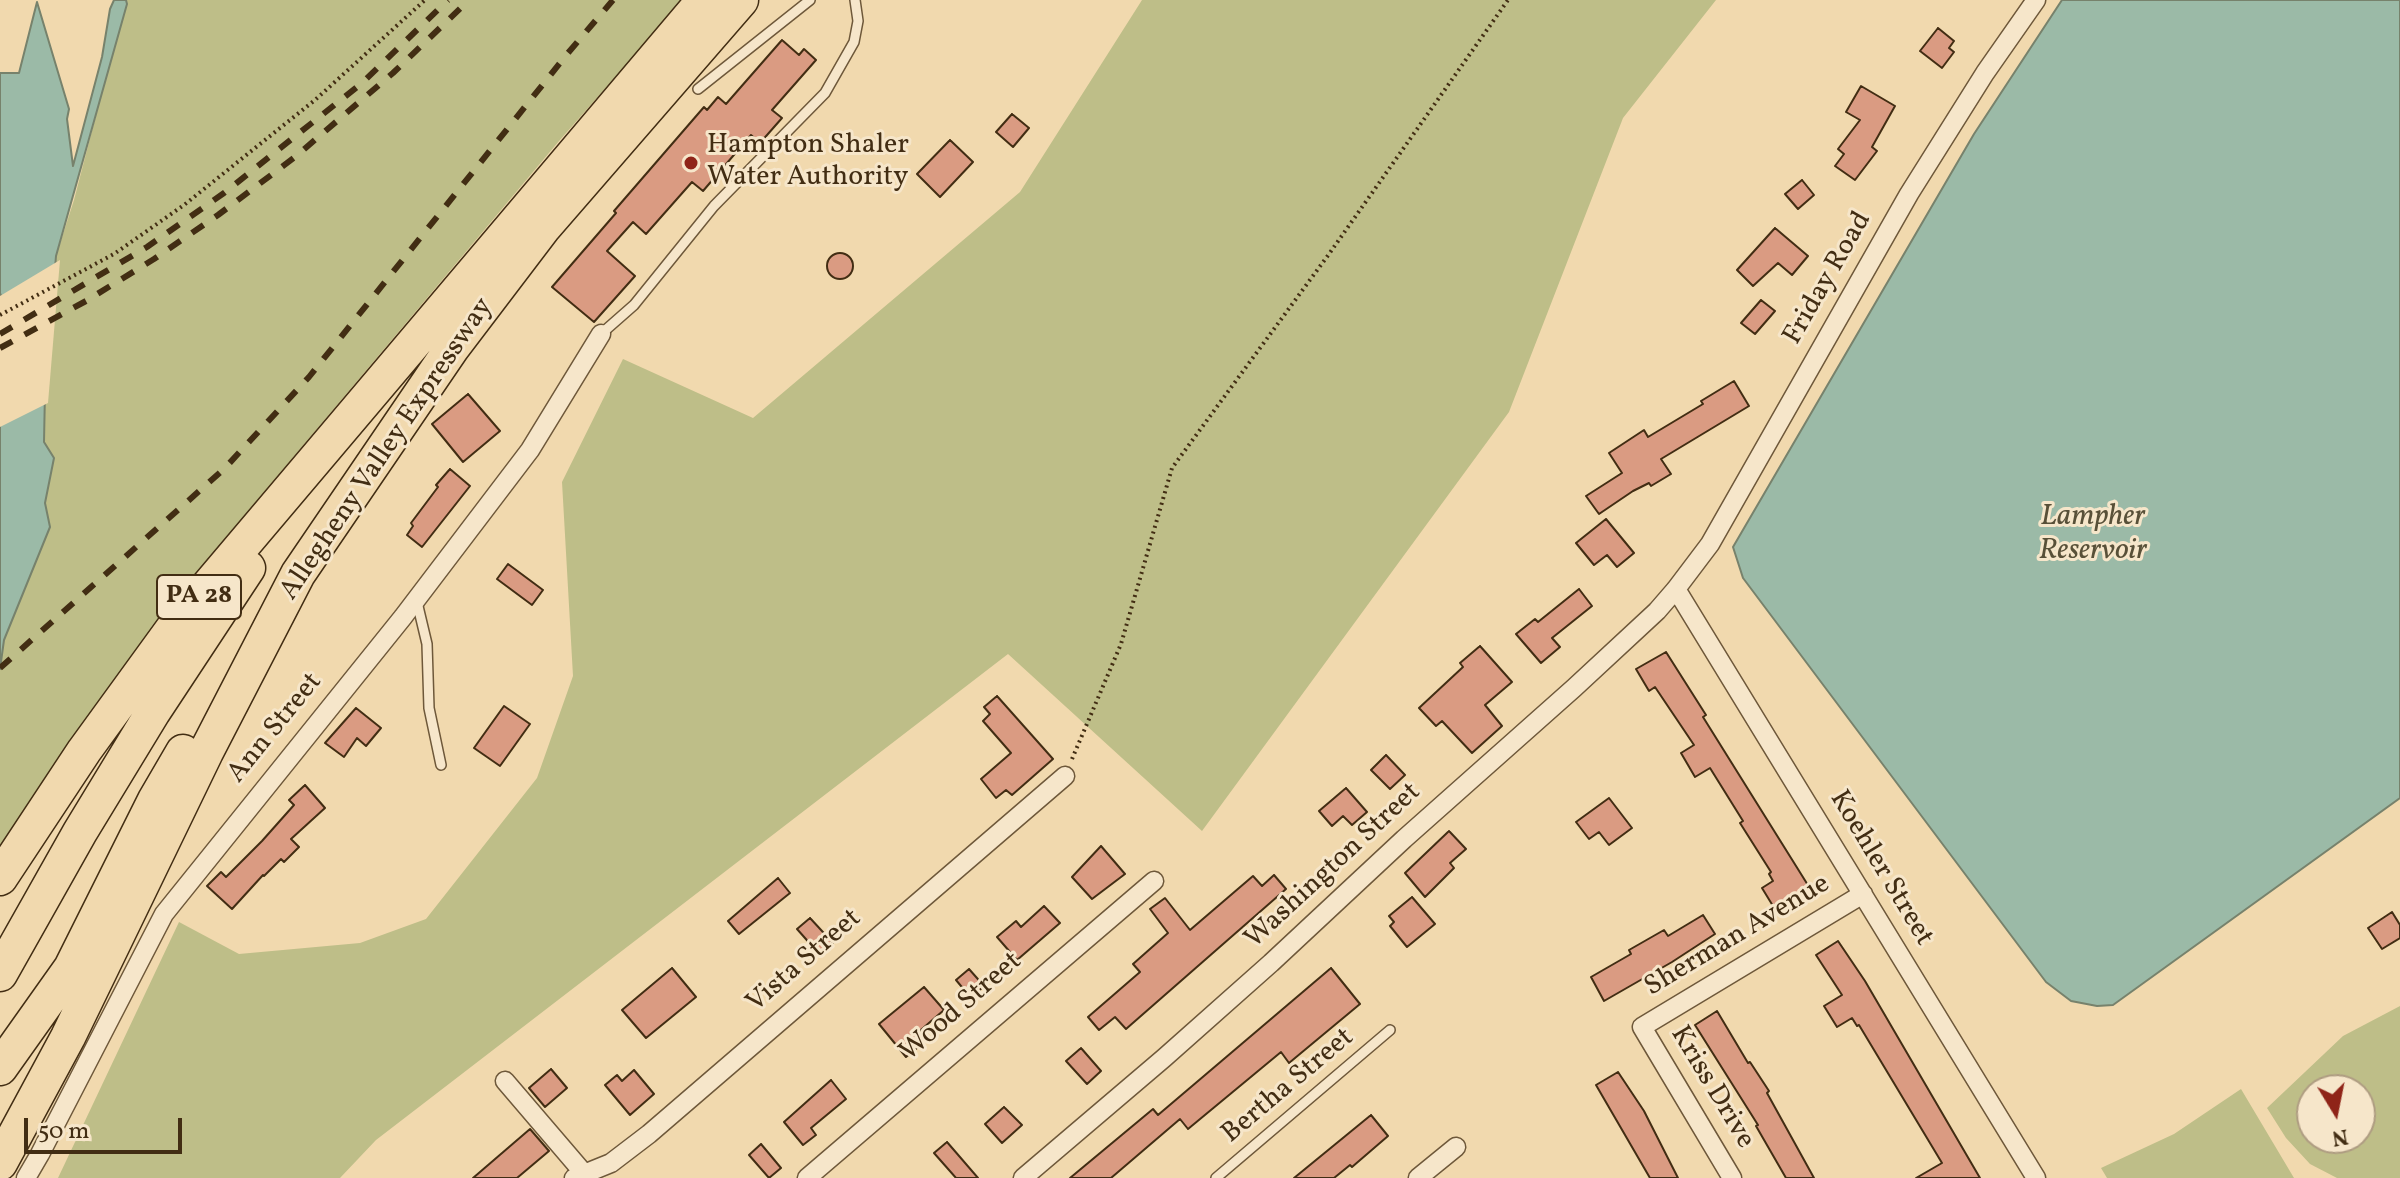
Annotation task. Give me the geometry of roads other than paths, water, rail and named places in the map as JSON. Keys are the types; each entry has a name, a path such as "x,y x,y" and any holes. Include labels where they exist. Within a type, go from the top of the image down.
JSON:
{"highway":[{"name":"Allegheny Valley Expressway","path":"0,878 84,751 177,623 704,0"},
{"name":"Allegheny Valley Expressway","path":"0,1163 68,1037 206,752 298,574 452,348 544,227 741,0"},
{"path":"0,974 129,752 246,571 422,333"},
{"path":"0,1068 71,968 163,787 216,695 298,574"}],"street":[{"name":"Friday Road","path":"1676,589 1710,544 1909,194 1985,73 2036,0"},
{"name":"Ann Street","path":"26,1178 164,914 416,599 530,450 601,334"},
{"name":"Koehler Street","path":"1676,589 2036,1178"},
{"name":"Washington Street","path":"1023,1178 1271,963 1404,839 1595,669 1676,589"},
{"name":"Vista Street","path":"582,1177 611,1163 649,1134 1065,776"},
{"name":"Wood Street","path":"807,1178 1154,881"},
{"name":"Sherman Avenue","path":"1642,1027 1863,894"},
{"name":"Kriss Drive","path":"1642,1027 1732,1178"},
{"path":"505,1081 582,1177"},
{"path":"1418,1178 1456,1147"}],"lane":[{"path":"698,89 810,0"},
{"path":"601,334 634,305 714,206 825,93 854,42 858,21 855,0"},
{"path":"416,599 427,644 429,708 441,765"},
{"name":"Bertha Street","path":"1216,1178 1390,1030"}],"water":[{"path":"114,0 126,0 127,4 56,256 45,391 44,442 54,458 45,503 50,527 4,640 0,669 0,390 4,303 0,293 0,73 19,73 37,2 69,109 67,119 73,166"},
{"name":"Lampher Reservoir","path":"2062,0 2400,0 2400,798 2113,1005 2097,1006 2071,1001 2046,982 1743,578 1733,547 1974,134"}],"railway":[{"path":"0,334 147,247 224,193 362,83 448,0"},
{"path":"0,348 86,301 218,215 295,157 393,73 469,0"},
{"path":"0,668 224,469 309,377 613,0"}],"place":[{"name":"Hampton Shaler Water Authority","path":"691,163"}]}
